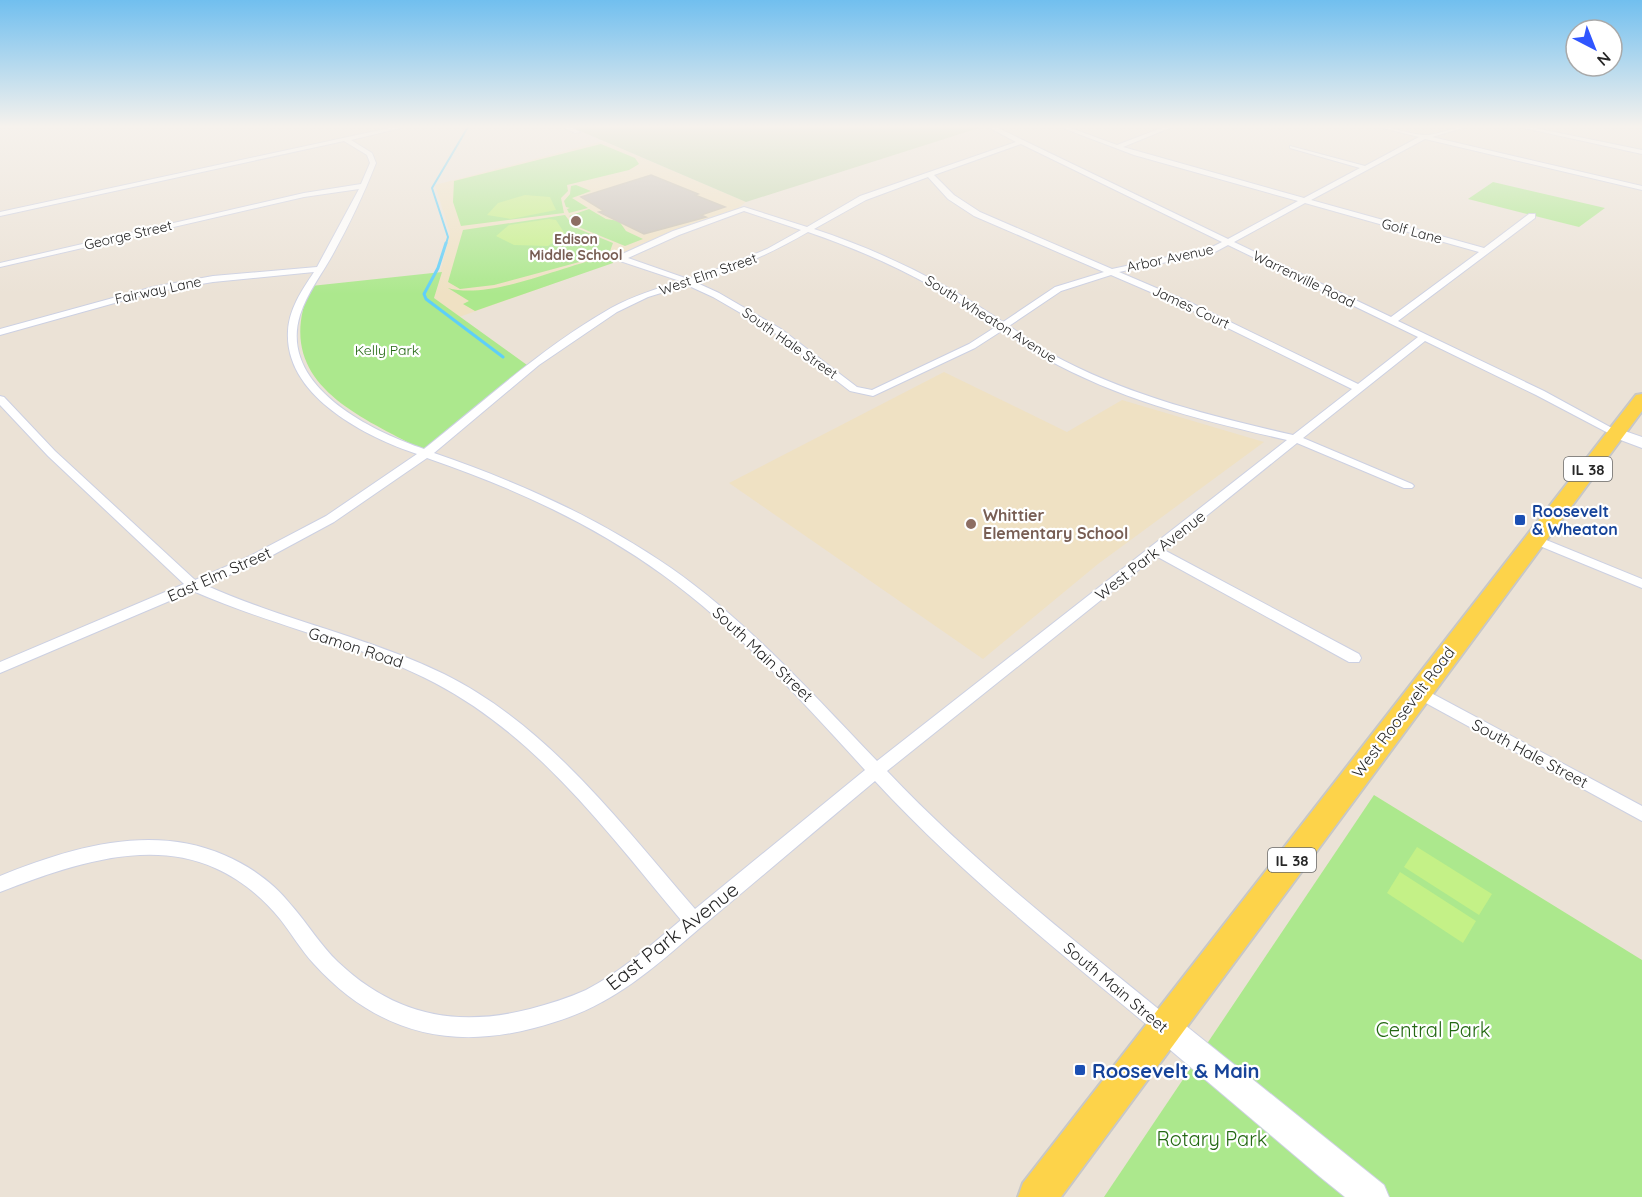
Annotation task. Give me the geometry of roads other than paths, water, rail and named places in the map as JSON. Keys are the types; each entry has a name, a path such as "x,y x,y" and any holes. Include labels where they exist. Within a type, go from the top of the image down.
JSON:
{"main road":[{"name":"West Roosevelt Road","path":"1165,1027 1642,399"},
{"name":"IL 38","path":"1037,1197 1165,1027"}],"street":[{"path":"0,214 143,183"},
{"name":"South Main Street","path":"364,183 320,269 300,299 293,320 293,351 301,370 319,393 348,417 380,435 424,455 473,469 524,490 582,519 651,561 720,612 779,666 876,771 954,849 1330,1166 1372,1197"},
{"name":"West Elm Street","path":"424,455 574,335 628,303 751,259 810,230 863,198 907,183"},
{"name":"James Court","path":"938,183 951,197 977,214 1113,271 1359,388"},
{"name":"Warrenville Road","path":"1105,183 1540,393 1616,433"},
{"name":"Golf Lane","path":"1243,183 1486,251"},
{"name":"Arbor Avenue","path":"879,392 953,356 1058,290 1113,271 1199,254 1229,243 1340,183"},
{"path":"1620,183 1642,188"},
{"name":"George Street","path":"0,265 304,195 363,186"},
{"name":"South Wheaton Avenue","path":"744,209 810,230 883,258 926,278 969,302 1046,355 1146,400 1218,422 1296,439 1408,486"},
{"name":"South Hale Street","path":"744,209 644,246 623,256 623,259 689,281 778,331 854,389 867,394 879,392"},
{"path":"1391,322 1532,216"},
{"name":"Fairway Lane","path":"0,332 153,290 213,279 320,269"},
{"name":"West Park Avenue","path":"876,771 1423,338"},
{"name":"Gamon Road","path":"0,399 54,456 194,586 281,623 404,662 436,676 493,711 545,754 568,777 693,921"},
{"path":"1616,433 1642,443"},
{"name":"East Elm Street","path":"0,668 252,560 330,519 424,455"},
{"path":"1534,539 1642,584"},
{"path":"1156,550 1353,658"},
{"name":"South Hale Street","path":"1418,692 1642,814"},
{"name":"East Park Avenue","path":"0,884 39,868 101,851 154,846 198,854 233,868 264,890 280,905 320,957 367,997 403,1015 452,1028 533,1019 593,996 638,967 876,771"}],"waterway":[{"path":"435,183 432,188 448,237 446,244"},
{"path":"446,243 438,268 424,294 426,299 503,357"}],"place":[{"name":"Edison Middle School","path":"576,221"},
{"name":"Roosevelt & Wheaton","path":"1520,520"},
{"name":"Whittier Elementary School","path":"971,524"},
{"name":"Roosevelt & Main","path":"1080,1070"}],"park label":[{"name":"Kelly Park","path":"387,350"},
{"name":"Central Park","path":"1433,1029"},
{"name":"Rotary Park","path":"1212,1138"}]}
